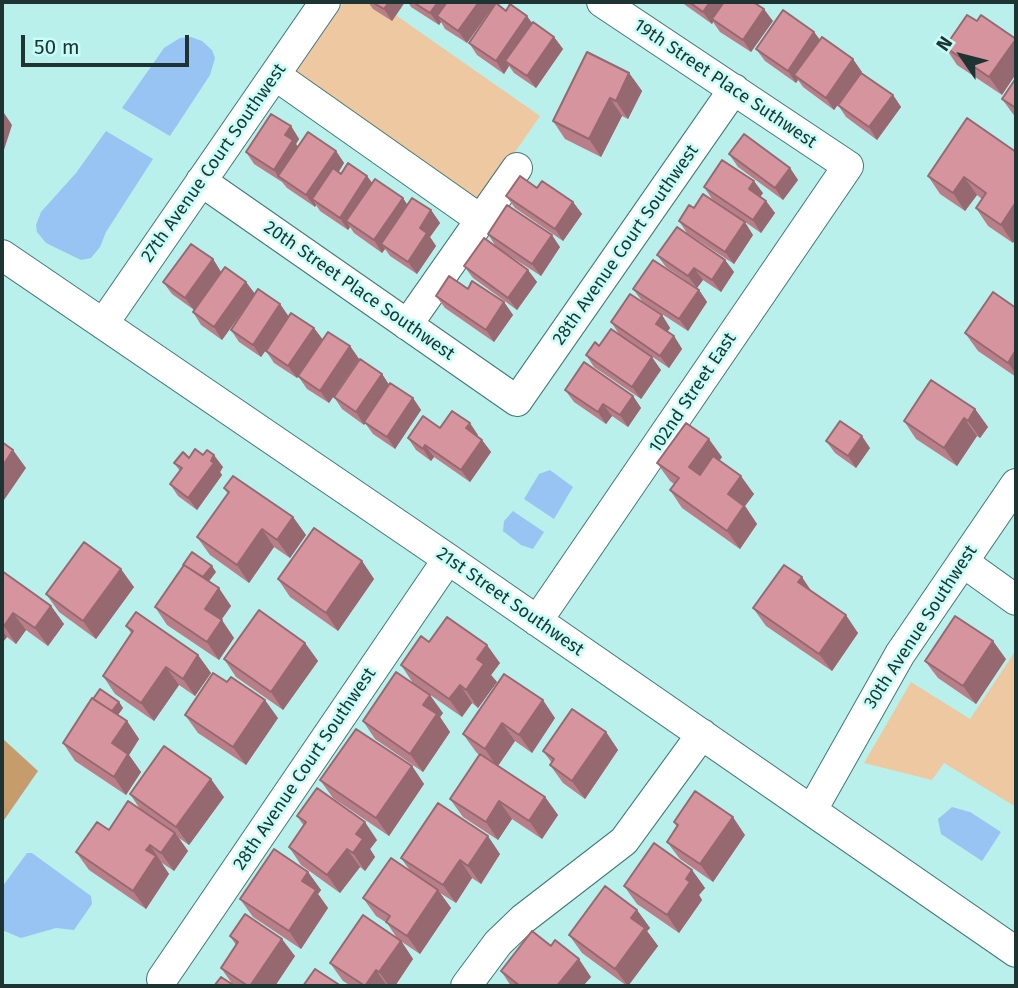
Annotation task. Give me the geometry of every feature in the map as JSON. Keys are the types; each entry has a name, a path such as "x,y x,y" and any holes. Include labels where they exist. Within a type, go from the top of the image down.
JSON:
{"street":[{"name":"27th Avenue Court Southwest","path":"103,324 325,2"},
{"name":"19th Street Place Suthwest","path":"602,2 848,166"},
{"path":"275,75 481,219"},
{"name":"28th Avenue Court Southwest","path":"517,401 734,89"},
{"name":"102nd Street East","path":"537,621 848,166"},
{"path":"407,325 517,168"},
{"name":"20th Street Place Southwest","path":"201,181 517,401"},
{"name":"21st Street Southwest","path":"2,255 448,559 1016,952"},
{"name":"30th Avenue Southwest","path":"812,810 900,654 1016,484"},
{"name":"28th Avenue Court Southwest","path":"162,979 448,559"},
{"path":"963,562 1016,600"},
{"path":"466,986 498,943 523,919 624,841 702,734"}],"shaded area":[{"path":"344,2 377,2 540,116 484,197 476,199 292,77"},
{"path":"1016,650 1016,807 944,763 932,780 864,763 911,682 970,719"},
{"path":"2,738 38,771 2,823"}],"water":[{"path":"191,37 202,41 212,50 215,58 210,75 170,136 122,108 164,48 180,38"},
{"path":"106,131 153,159 106,232 100,247 91,258 81,260 46,243 37,232 36,225 41,212 76,173"},
{"path":"550,470 573,487 554,519 524,499 539,474"},
{"path":"513,511 544,532 533,549 521,545 503,531 504,521"},
{"path":"952,807 970,812 1001,832 982,861 941,834 938,819"},
{"path":"27,853 32,853 91,896 92,904 74,930 56,928 21,938 2,930 2,887"}],"building":[{"path":"372,2 389,2 384,9"},
{"path":"413,2 438,2 430,13"},
{"path":"447,2 479,2 458,31 437,16"},
{"path":"689,2 710,2 703,12"},
{"path":"724,2 753,2 764,9 743,40 712,19"},
{"path":"496,3 506,11 510,4 527,16 496,61 469,43"},
{"path":"783,10 814,32 788,71 756,49"},
{"path":"967,15 977,21 981,15 1016,39 989,77 945,47"},
{"path":"533,22 554,37 527,76 505,61"},
{"path":"822,37 853,59 826,98 794,75"},
{"path":"587,52 629,73 616,101 610,98 589,139 553,121"},
{"path":"861,73 893,95 869,127 838,105"},
{"path":"1016,78 1016,108 1002,99"},
{"path":"271,114 291,126 285,135 293,140 274,170 246,152"},
{"path":"967,118 1016,152 1016,202 1001,225 976,208 986,193 964,177 953,193 928,176"},
{"path":"308,132 336,151 306,195 278,176"},
{"path":"744,134 790,168 775,188 729,154"},
{"path":"722,160 754,181 749,189 766,201 753,220 704,187"},
{"path":"348,163 367,176 340,218 312,199 333,168 341,174"},
{"path":"520,176 537,188 542,181 573,202 555,229 506,196"},
{"path":"375,179 403,198 374,240 346,221"},
{"path":"703,194 745,222 725,252 679,221 689,205 694,208"},
{"path":"412,198 431,210 420,228 427,233 408,262 381,244"},
{"path":"507,205 552,235 532,264 488,234"},
{"path":"677,227 725,260 712,280 694,268 688,276 657,255"},
{"path":"484,238 528,270 508,298 464,266"},
{"path":"191,244 213,259 185,298 163,282"},
{"path":"653,260 699,290 679,319 633,289"},
{"path":"225,267 246,282 214,327 193,312"},
{"path":"449,276 468,289 472,281 504,302 486,330 436,296"},
{"path":"258,289 280,304 253,345 231,330"},
{"path":"993,292 1016,308 1016,350 1008,363 965,333"},
{"path":"630,294 662,315 656,324 674,336 660,356 611,322"},
{"path":"291,313 314,328 288,366 266,351"},
{"path":"611,329 652,357 632,387 586,355 595,342 599,346"},
{"path":"328,332 350,346 320,391 298,376"},
{"path":"360,359 382,374 356,412 334,397"},
{"path":"584,362 633,396 620,415 603,404 598,412 565,390"},
{"path":"931,380 975,409 968,421 964,418 944,448 904,421"},
{"path":"390,383 413,398 387,437 364,422"},
{"path":"452,411 470,423 466,428 482,440 461,470 425,445 423,449 408,438 423,416 440,428"},
{"path":"840,421 862,436 848,456 826,441"},
{"path":"686,423 709,439 689,467 700,475 713,456 741,476 728,494 744,506 727,531 670,490 679,478 657,463"},
{"path":"2,442 13,450 2,467"},
{"path":"195,449 203,455 207,450 214,455 211,461 214,463 188,498 170,484 182,468 174,463 183,452 189,458"},
{"path":"233,476 293,517 277,540 262,529 237,565 197,537 229,492 224,488"},
{"path":"314,528 362,561 326,613 278,579"},
{"path":"84,542 121,569 83,621 46,594"},
{"path":"192,552 212,566 203,577 183,565"},
{"path":"184,565 219,588 205,609 222,620 207,642 155,607"},
{"path":"784,565 802,577 798,582 846,615 819,654 753,608"},
{"path":"2,571 51,606 35,628 13,613 4,626 2,624"},
{"path":"259,610 305,643 271,692 224,659"},
{"path":"136,612 198,655 183,679 166,667 141,703 103,676 133,631 126,626"},
{"path":"955,616 993,641 963,686 925,661"},
{"path":"447,617 487,645 477,659 484,664 466,690 460,685 449,699 401,665 421,636 429,642"},
{"path":"396,672 430,695 423,705 437,714 410,754 363,721"},
{"path":"213,673 227,682 231,677 265,700 233,747 185,715"},
{"path":"504,674 543,700 519,735 502,723 485,749 463,734"},
{"path":"100,689 119,702 112,711 93,699"},
{"path":"92,698 127,721 112,743 128,754 114,777 63,743"},
{"path":"572,709 606,732 572,781 550,765 554,759 543,751"},
{"path":"356,729 412,766 376,818 320,780"},
{"path":"164,746 211,779 176,827 130,794"},
{"path":"480,754 545,797 529,821 499,801 486,822 450,799"},
{"path":"317,788 365,822 356,834 363,839 353,853 347,849 327,875 289,847 306,822 297,816"},
{"path":"695,791 733,817 700,864 667,842 678,825 674,822"},
{"path":"128,801 175,833 161,853 150,845 146,850 156,856 133,891 76,852 97,822 109,830"},
{"path":"438,803 488,836 468,866 460,860 443,885 401,858"},
{"path":"654,843 692,870 686,879 690,882 667,915 624,886"},
{"path":"274,849 308,872 302,881 316,890 289,931 240,899"},
{"path":"391,858 438,890 407,936 386,922 390,916 363,898"},
{"path":"605,886 637,910 631,918 645,928 615,969 569,935"},
{"path":"245,914 282,939 250,986 221,968 238,942 230,936"},
{"path":"363,915 401,941 379,972 376,970 365,986 330,963"},
{"path":"532,931 551,946 555,940 579,959 557,986 520,986 501,971"},
{"path":"315,969 341,986 303,986"},
{"path":"221,977 235,986 214,986"}]}
